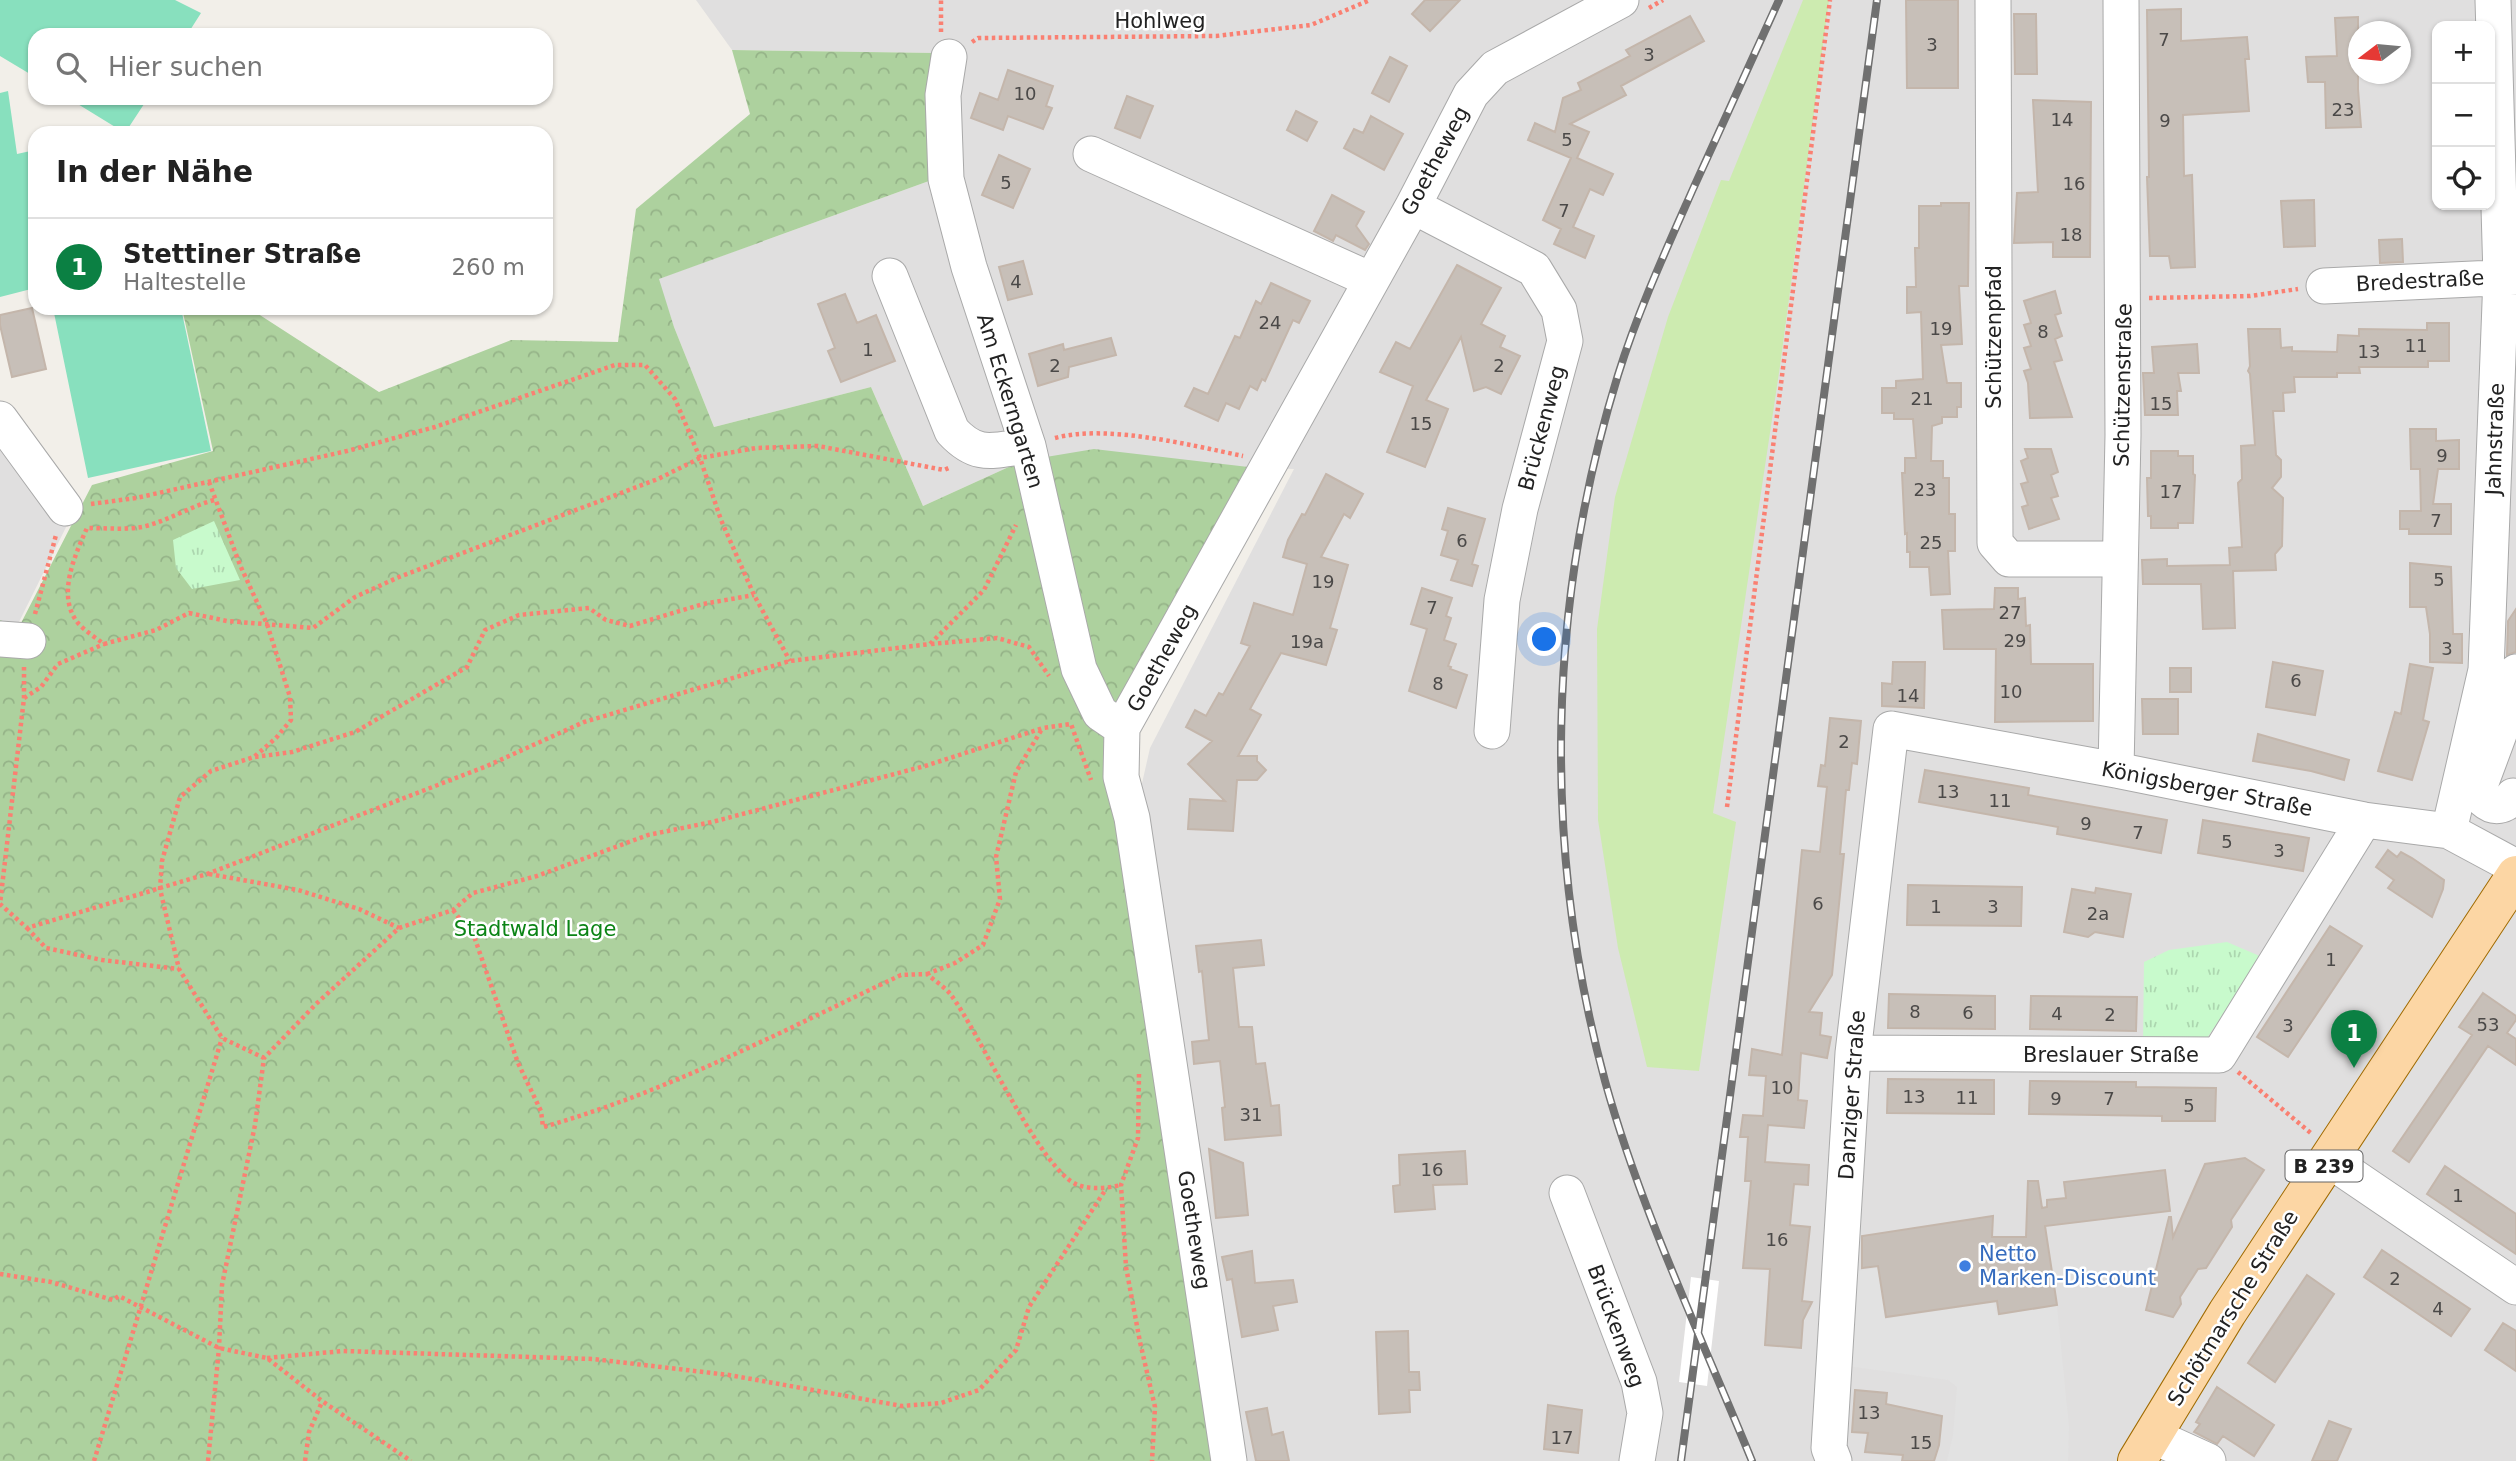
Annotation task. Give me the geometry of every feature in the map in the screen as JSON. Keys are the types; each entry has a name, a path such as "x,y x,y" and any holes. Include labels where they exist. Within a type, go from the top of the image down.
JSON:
{"main road":[{"name":"Schötmarsche Straße","path":"2145,1448 2227,1313 2516,875"}],"street":[{"name":"Goetheweg","path":"1229,1461 1132,817 1121,777 1122,728 1413,206 1471,94 1495,68 1621,0"},
{"name":"Schützenpfad","path":"1993,0 1995,543 2010,559 2120,559"},
{"name":"Schützenstraße","path":"2116,770 2124,298 2121,0"},
{"name":"Jahnstraße","path":"2449,831 2486,670 2509,277 2493,0"},
{"name":"Am Eckerngarten","path":"944,43 946,179 969,267 1028,446 1079,668 1100,713 1122,728"},
{"path":"1091,154 1371,280"},
{"name":"Brückenweg","path":"1413,206 1534,269 1559,310 1565,341 1520,509 1502,600 1492,731"},
{"path":"890,276 952,431 963,443 978,452 1028,446"},
{"name":"Bredestraße","path":"2324,286 2509,277"},
{"path":"0,419 65,508"},
{"path":"2513,796 2503,805 2496,806 2484,800 2479,788 2502,726 2504,687 2516,671"},
{"name":"Königsberger Straße","path":"1891,729 2116,770 2364,820 2449,831 2516,867"},
{"name":"Danziger Straße","path":"1834,1461 1829,1448 1853,1052 1891,729"},
{"name":"Breslauer Straße","path":"1853,1052 2219,1055 2364,820"},
{"path":"2331,1156 2516,1287"},
{"name":"Brückenweg","path":"1567,1194 1639,1382 1645,1413 1637,1461"},
{"path":"2145,1448 2208,1461"}],"path":[{"path":"941,0 944,43"},
{"name":"Hohlweg","path":"944,43 978,38 1216,36 1311,25 1370,0"},
{"path":"1727,807 1830,0"},
{"path":"2124,298 2250,296 2273,292"},
{"path":"179,969 103,960 46,948 0,904 23,698 24,653 14,640 65,508 136,498 347,451 435,427 615,365 645,365 675,399 700,458 721,520 754,595 790,661"},
{"path":"1028,446 1066,435 1089,433 1171,441 1271,462"},
{"path":"23,698 41,687 58,664 104,644 156,629 189,613 227,621 313,628 355,597 399,577 658,479 700,458 756,448 817,446 944,470 970,460 978,452"},
{"path":"209,482 240,565 267,624 290,698 291,720 276,738 254,757"},
{"path":"930,644 984,590 1019,520 1040,498"},
{"path":"104,644 77,622 67,594 73,560 87,528 140,527 166,520 194,505 214,500"},
{"path":"264,1058 222,1038 179,969 160,890 162,861 180,797 211,771 254,757 292,752 355,732 467,667 485,630 519,615 589,608 606,620 630,626 703,604 754,595"},
{"path":"27,928 207,874 487,766 584,722 790,661 997,638 1029,647 1052,682"},
{"path":"1066,713 1091,782"},
{"path":"208,1461 222,1285 255,1125 264,1058 316,1004 399,928 453,910 473,893 537,876 648,835 712,822 925,766 1043,728 1071,724"},
{"path":"453,910 475,939 519,1063 541,1111 544,1127 597,1112 722,1059 901,975 927,974 955,963 983,945 1000,899 996,857 1016,772 1043,728"},
{"path":"207,874 298,890 359,909 399,928"},
{"path":"927,974 951,993 1033,1136 1061,1172 1077,1185 1106,1189 1121,1185"},
{"path":"94,1461 222,1038"},
{"path":"2219,1055 2331,1156"},
{"path":"1139,1069 1138,1138 1121,1185 1126,1267 1155,1406 1152,1461"},
{"path":"0,1274 51,1282 113,1300 119,1296 219,1348 267,1358 344,1351 593,1359 729,1375 902,1406 941,1403 979,1390 1016,1350 1029,1307 1106,1189"},
{"path":"267,1358 322,1401 411,1461"},
{"path":"305,1461 309,1432 322,1401"}],"shaded area":[{"path":"696,0 2516,0 2516,1461 1244,1461 1138,801 1150,748 1294,469 1022,461 923,506 871,387 714,427 658,279 940,177 936,53 732,50"},
{"path":"0,419 75,509 16,628 0,621"},
{"path":"1877,1268 1885,1319 1994,1302 1997,1315 2057,1306 2069,1427 2068,1461 1947,1461 1953,1435 1957,1387 1948,1380 1840,1365 1851,1272"}],"green space":[{"path":"0,0 175,0 201,13 191,28 28,28 28,73 0,56"},
{"path":"1803,0 1829,0 1780,366 1713,813 1736,822 1699,1071 1647,1067 1618,948 1598,820 1597,629 1615,497 1668,317 1721,180 1729,181"},
{"name":"Stadtwald Lage","path":"732,50 936,53 940,177 659,279 674,327 714,427 871,387 923,506 1022,461 1094,449 1257,468 1108,735 1221,1461 0,1461 0,620 19,627 92,485 213,451 184,315 260,315 379,392 511,340 618,342 636,209 750,114"},
{"path":"8,91 17,154 28,152 28,290 0,297 0,93"},
{"path":"79,105 143,105 130,126 114,126"},
{"path":"54,315 182,315 211,451 88,478"},
{"path":"214,521 240,580 192,589 176,568 173,540"},
{"path":"2227,942 2262,957 2203,1044 2143,1045 2144,962 2169,950"}],"pier":[{"path":"1691,1277 1719,1281 1707,1386 1679,1382"}],"building":[{"path":"1425,0 1460,0 1430,31 1412,14"},
{"path":"1906,0 1958,0 1958,88 1907,88"},
{"path":"2181,9 2181,41 2247,37 2249,59 2245,59 2249,111 2183,115 2184,176 2192,175 2195,267 2171,268 2169,256 2150,256 2147,10"},
{"path":"2014,14 2036,14 2037,74 2015,74"},
{"path":"1690,16 1704,41 1621,86 1626,95 1570,124 1589,132 1577,158 1613,174 1603,195 1590,189 1573,227 1594,236 1585,258 1554,244 1561,229 1543,220 1571,158 1528,140 1535,123 1555,132 1563,98 1581,90 1578,83 1630,56 1626,50"},
{"path":"2358,17 2358,21 2348,21 2348,84 2358,84 2361,127 2326,128 2325,82 2308,82 2306,57 2337,56 2335,18"},
{"path":"1390,57 1407,66 1389,102 1372,93"},
{"path":"1008,70 1053,86 1046,106 1052,108 1043,129 1008,116 1003,130 971,118 980,93 998,100"},
{"path":"1127,96 1153,106 1140,138 1115,128"},
{"path":"2033,100 2091,102 2090,257 2053,257 2053,242 2014,243 2017,193 2038,192"},
{"path":"1296,111 1317,122 1307,141 1287,130"},
{"path":"1371,116 1403,134 1384,170 1344,148 1354,129 1363,133"},
{"path":"999,155 1030,169 1013,208 982,195"},
{"path":"1332,195 1364,212 1356,226 1369,244 1365,250 1336,235 1333,241 1314,231"},
{"path":"2314,200 2315,246 2284,247 2281,201"},
{"path":"1941,203 1969,203 1968,286 1959,286 1962,344 1941,345 1947,383 1961,383 1961,407 1957,407 1957,417 1942,417 1942,423 1932,426 1931,461 1943,461 1943,478 1949,478 1949,514 1955,514 1955,551 1948,551 1950,594 1931,595 1929,567 1910,567 1910,552 1907,552 1907,533 1905,534 1902,473 1905,473 1905,458 1916,458 1913,419 1894,419 1894,413 1882,413 1882,388 1896,388 1896,381 1923,379 1921,312 1907,313 1907,287 1916,287 1915,248 1919,248 1919,206 1941,206"},
{"path":"2402,239 2403,262 2380,263 2379,240"},
{"path":"1023,261 1032,294 1008,300 999,267"},
{"path":"1457,265 1501,288 1481,324 1505,336 1500,347 1520,356 1501,394 1486,387 1474,391 1461,337 1426,400 1448,409 1425,467 1387,452 1413,386 1380,372 1396,342 1410,349"},
{"path":"1271,283 1310,301 1299,323 1293,320 1265,381 1262,379 1257,390 1250,386 1239,409 1226,403 1218,421 1185,406 1194,388 1208,394 1235,336 1240,338 1256,301 1261,304"},
{"path":"2055,291 2061,313 2055,315 2062,336 2055,339 2062,360 2054,362 2072,417 2030,418 2028,383 2024,371 2031,369 2024,348 2031,346 2024,325 2031,323 2024,301"},
{"path":"845,294 857,323 876,315 895,361 841,382 828,351 835,348 818,304"},
{"path":"28,309 28,315 34,315 46,369 12,377 0,315"},
{"path":"2427,323 2449,323 2449,361 2428,361 2428,367 2359,367 2360,373 2337,373 2337,377 2294,377 2295,392 2283,393 2284,411 2273,411 2276,455 2281,460 2281,477 2272,488 2283,498 2282,546 2275,554 2276,570 2233,571 2235,628 2203,629 2201,584 2143,584 2142,560 2167,559 2167,566 2230,565 2229,548 2242,547 2238,483 2242,479 2241,446 2255,445 2248,371 2248,329 2280,329 2281,348 2292,347 2292,351 2337,352 2338,335 2359,336 2359,329 2427,330"},
{"path":"1111,338 1116,355 1069,367 1068,377 1038,386 1029,354 1063,344 1064,350"},
{"path":"2197,344 2199,373 2178,373 2181,391 2177,391 2178,415 2145,415 2143,373 2154,373 2152,347"},
{"path":"2410,429 2436,429 2436,441 2459,440 2459,469 2438,469 2433,504 2451,504 2451,534 2409,534 2409,529 2400,529 2400,511 2421,511 2420,469 2411,469"},
{"path":"2025,449 2051,449 2058,472 2051,475 2058,496 2051,498 2059,519 2029,529 2022,507 2028,505 2021,484 2028,482 2021,461 2028,458"},
{"path":"2151,451 2178,451 2178,456 2193,456 2193,523 2178,523 2178,528 2151,528 2147,478 2151,478"},
{"path":"1326,474 1363,494 1350,518 1344,514 1321,557 1348,565 1330,628 1337,630 1326,665 1281,653 1250,709 1261,715 1238,756 1257,756 1257,761 1266,770 1257,780 1237,780 1233,831 1188,829 1190,799 1225,801 1188,764 1212,741 1186,727 1195,710 1206,716 1219,693 1223,695 1250,646 1241,643 1254,603 1293,615 1307,564 1283,557 1288,540 1302,514 1305,515"},
{"path":"1448,508 1485,519 1472,564 1478,566 1472,586 1451,580 1458,560 1441,555 1448,531 1442,529"},
{"path":"2410,563 2451,567 2453,634 2462,634 2462,663 2430,662 2426,607 2410,607"},
{"path":"1422,588 1452,598 1446,616 1451,618 1444,640 1456,644 1448,666 1467,675 1456,708 1409,691 1427,629 1411,624"},
{"path":"1995,588 2018,588 2018,599 2025,598 2026,626 2030,625 2031,664 2093,664 2093,721 1995,722 1996,649 1944,649 1942,610 1994,609"},
{"path":"2516,609 2516,652 2507,655 2508,621"},
{"path":"1893,662 1925,662 1924,708 1882,706 1882,683 1892,684"},
{"path":"2273,662 2323,671 2315,715 2266,707"},
{"path":"2410,664 2433,668 2423,720 2429,722 2412,780 2378,771 2395,712 2401,714"},
{"path":"2170,668 2191,668 2191,692 2170,692"},
{"path":"2142,699 2178,699 2178,734 2143,734"},
{"path":"1830,718 1861,721 1857,764 1852,763 1849,790 1846,790 1840,854 1844,854 1832,975 1809,1012 1822,1013 1820,1035 1831,1037 1827,1058 1801,1053 1798,1100 1807,1101 1804,1128 1768,1125 1765,1162 1809,1165 1808,1185 1794,1184 1790,1225 1810,1227 1802,1301 1812,1302 1803,1320 1801,1348 1765,1345 1770,1269 1743,1268 1751,1181 1745,1181 1748,1137 1740,1137 1743,1115 1763,1116 1766,1076 1749,1075 1752,1049 1782,1055 1802,850 1820,852 1827,787 1818,786 1821,765 1825,766"},
{"path":"2258,734 2349,760 2344,780 2253,761"},
{"path":"1925,770 2029,788 2028,795 2167,820 2161,853 2057,834 2058,827 1919,802"},
{"path":"2203,820 2309,838 2303,871 2198,853"},
{"path":"2388,850 2397,857 2401,852 2444,880 2432,917 2388,888 2394,880 2376,867"},
{"path":"1908,885 2022,887 2021,926 1907,925"},
{"path":"2096,888 2131,894 2123,937 2095,932 2088,937 2064,932 2072,889 2095,893"},
{"path":"2330,926 2362,946 2288,1057 2257,1037"},
{"path":"1261,940 1264,965 1233,968 1239,1027 1252,1027 1256,1064 1265,1063 1271,1106 1279,1105 1281,1135 1225,1140 1220,1061 1194,1064 1192,1042 1209,1040 1202,971 1199,972 1196,946"},
{"path":"2483,993 2516,1016 2507,1033 2516,1039 2516,1065 2488,1046 2409,1162 2393,1151 2472,1035 2459,1027"},
{"path":"1889,994 1995,996 1995,1029 1888,1028"},
{"path":"2031,996 2137,997 2136,1031 2030,1029"},
{"path":"1888,1079 1994,1080 1994,1114 1887,1113"},
{"path":"2030,1081 2136,1082 2136,1087 2216,1088 2215,1121 2162,1121 2162,1116 2029,1114"},
{"path":"1209,1149 1243,1163 1248,1215 1216,1218"},
{"path":"1465,1151 1467,1184 1433,1185 1435,1209 1395,1212 1393,1186 1400,1185 1399,1155"},
{"path":"2245,1158 2264,1170 2231,1220 2232,1227 2206,1268 2198,1269 2180,1297 2181,1304 2173,1317 2146,1310 2169,1217 2173,1237 2205,1164"},
{"path":"2445,1166 2516,1214 2516,1254 2427,1194"},
{"path":"2165,1170 2170,1211 2045,1226 2057,1305 1999,1314 1997,1301 1886,1317 1878,1266 1862,1268 1862,1236 1993,1216 1992,1237 2026,1237 2028,1181 2038,1181 2042,1208 2047,1207 2047,1200 2066,1198 2064,1182"},
{"path":"2382,1250 2470,1309 2451,1336 2364,1277"},
{"path":"1252,1251 1255,1283 1293,1280 1297,1302 1273,1306 1278,1330 1242,1337 1232,1279 1227,1280 1222,1257"},
{"path":"2307,1275 2334,1294 2275,1382 2248,1363"},
{"path":"2503,1323 2516,1331 2516,1371 2485,1350"},
{"path":"1408,1331 1409,1372 1419,1372 1420,1390 1409,1390 1410,1412 1379,1414 1376,1332"},
{"path":"2217,1387 2274,1425 2254,1456 2223,1436 2217,1444 2194,1432 2200,1424 2196,1422"},
{"path":"1855,1390 1887,1393 1886,1404 1942,1416 1939,1445 1934,1461 1902,1461 1903,1455 1865,1452 1868,1433 1852,1432"},
{"path":"1548,1405 1582,1410 1578,1453 1544,1449"},
{"path":"1267,1408 1272,1435 1283,1432 1289,1461 1256,1461 1246,1412"},
{"path":"2329,1421 2351,1429 2337,1461 2312,1461"}],"railway":[{"path":"1752,1461 1654,1225 1605,1081 1585,993 1570,905 1563,816 1561,727 1566,638 1577,549 1594,462 1618,375 1663,258 1779,0"},
{"path":"1681,1461 1877,0"}],"place":[{"name":"Stettiner Straße","path":"2354,1068"},
{"name":"Netto Marken-Discount","path":"1965,1266"}]}
